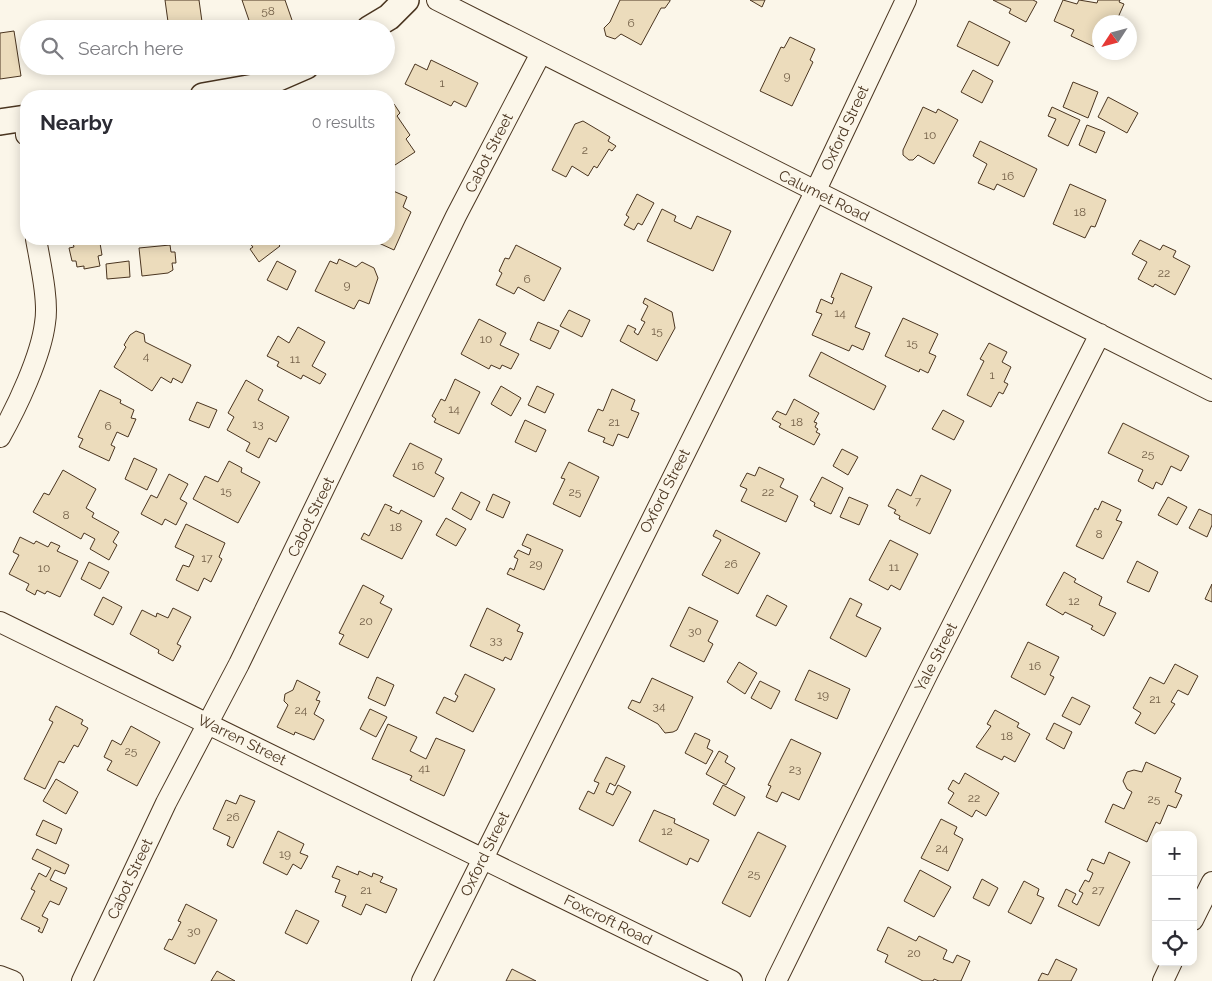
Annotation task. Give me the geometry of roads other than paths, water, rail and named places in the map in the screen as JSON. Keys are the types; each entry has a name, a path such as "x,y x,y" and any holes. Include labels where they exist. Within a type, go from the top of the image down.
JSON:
{"street":[{"path":"384,20 406,0"},
{"name":"Calumet Road","path":"437,0 764,167 816,190 1212,391"},
{"name":"Oxford Street","path":"422,981 816,190 906,0"},
{"name":"Cabot Street","path":"82,981 166,802 208,723 356,426 456,216 540,53"},
{"path":"237,90 260,86 285,75"},
{"path":"0,122 20,124"},
{"path":"0,437 11,417 34,360 46,322 37,245"},
{"name":"Yale Street","path":"776,981 932,664 1100,334"},
{"name":"Warren Street","path":"0,622 483,859"},
{"name":"Foxcroft Road","path":"483,859 732,981"},
{"path":"1197,912 1212,882"},
{"path":"1163,981 1170,966"},
{"path":"0,976 14,981"}]}
